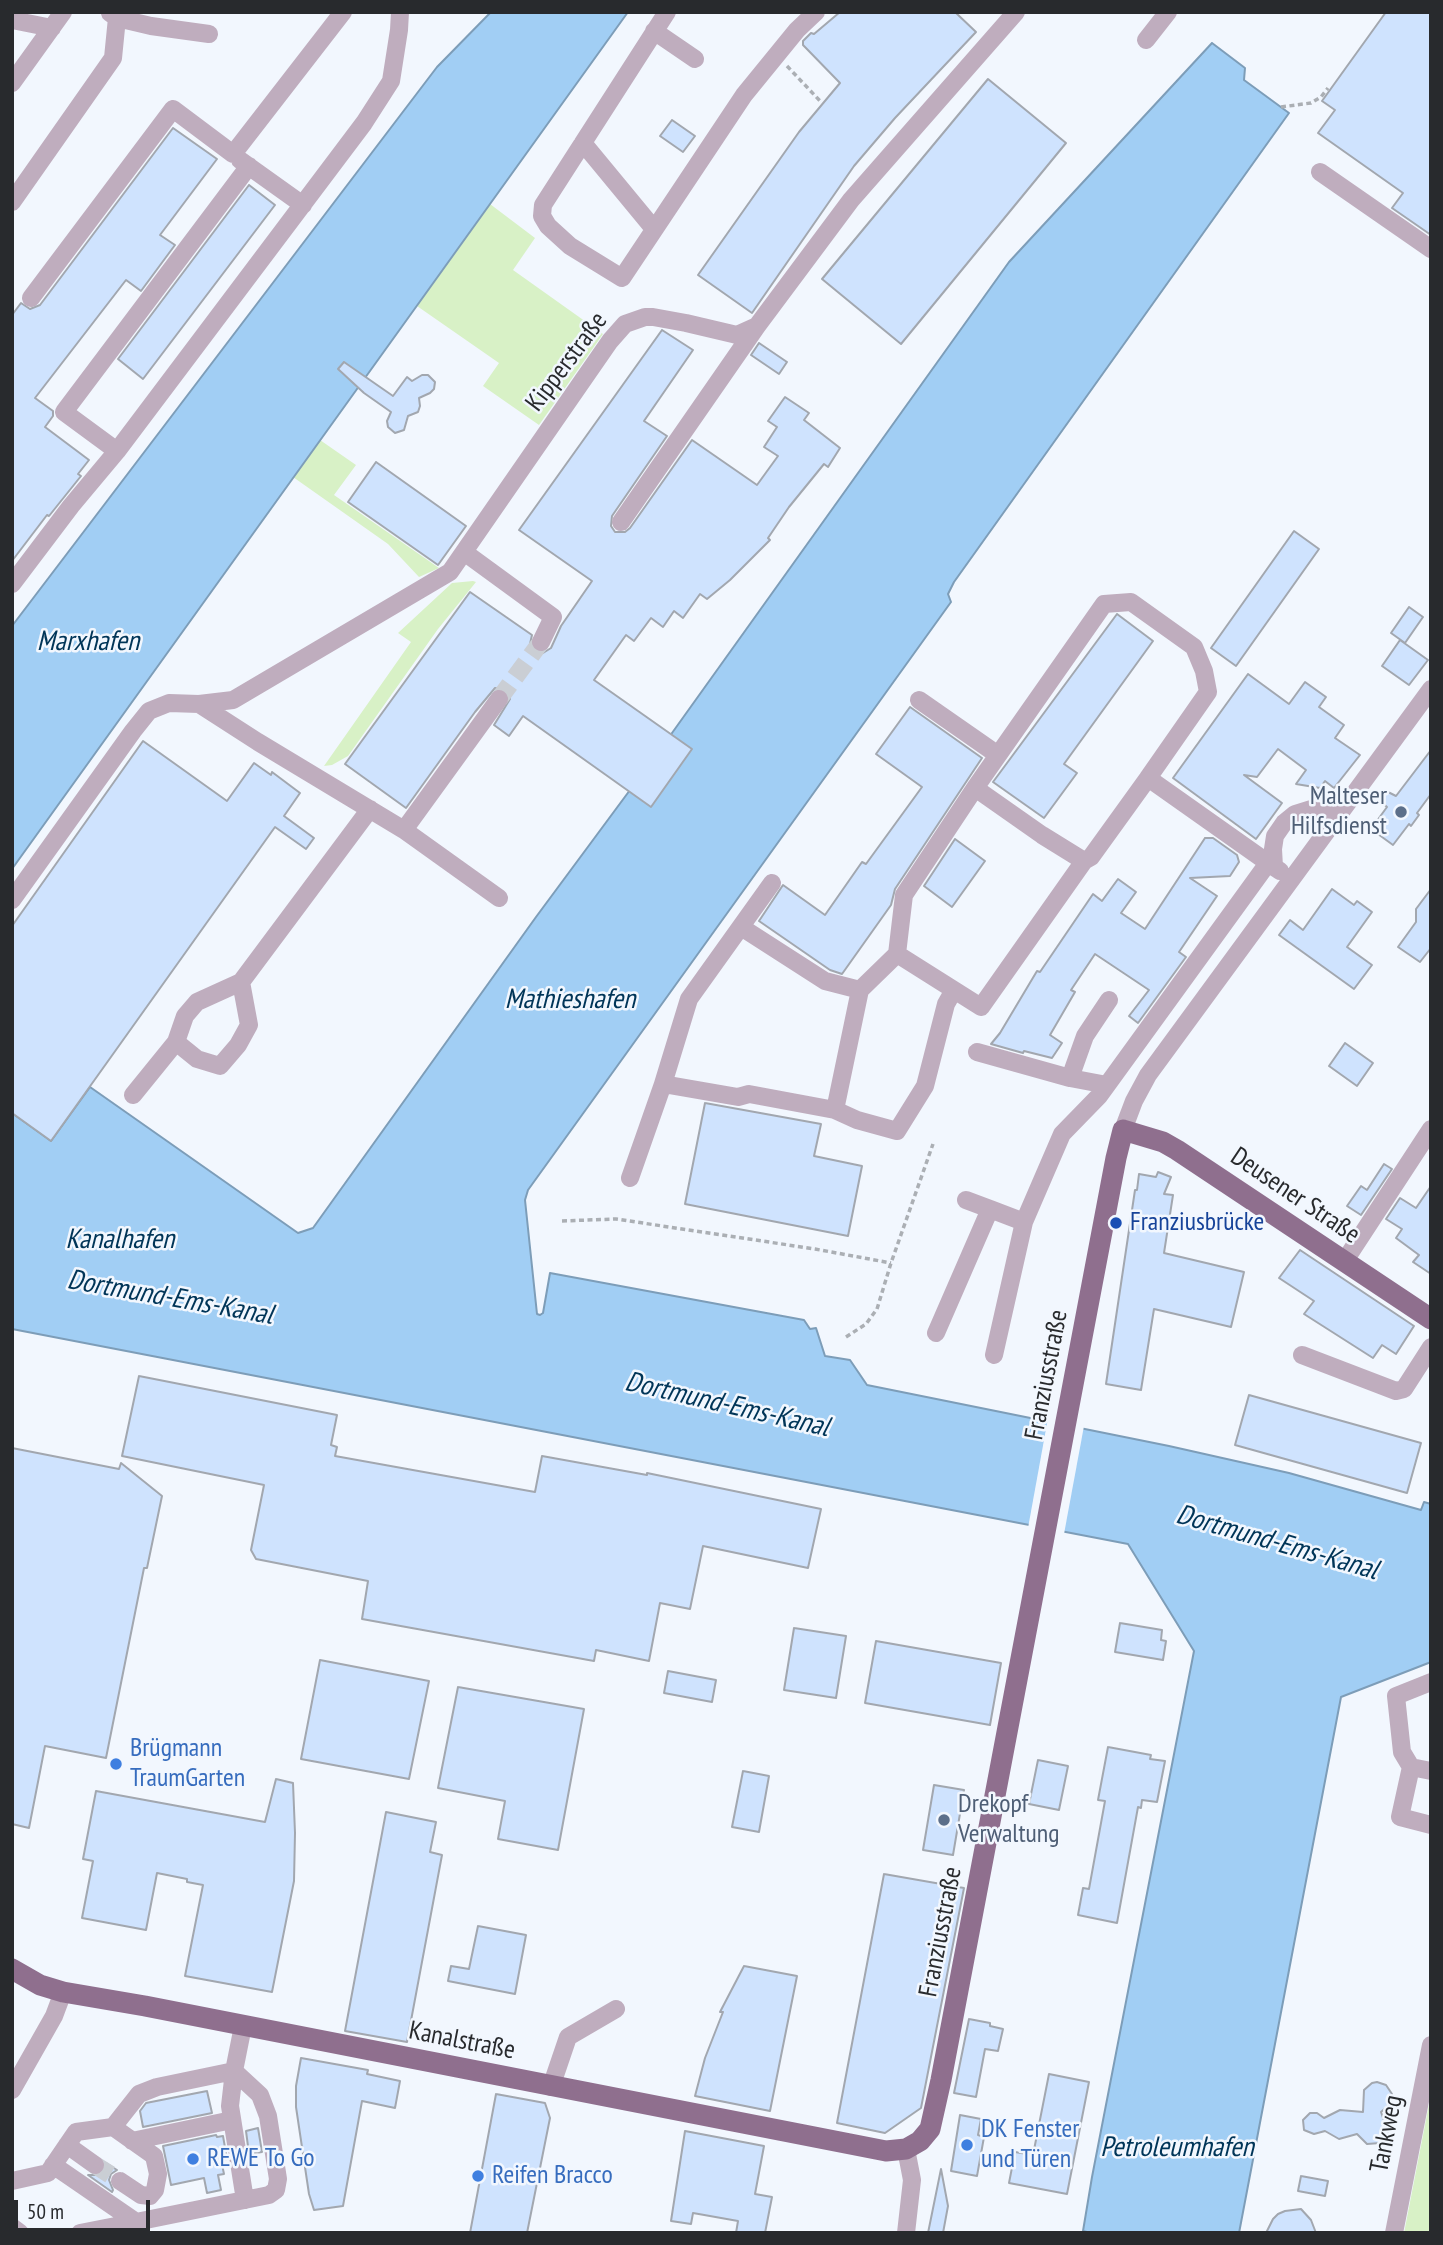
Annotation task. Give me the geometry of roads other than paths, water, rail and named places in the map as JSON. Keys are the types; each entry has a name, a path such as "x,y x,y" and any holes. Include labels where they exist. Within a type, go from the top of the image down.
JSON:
{"main road":[{"name":"Deusener Straße","path":"1123,1130 1170,1146 1344,1262 1428,1311"},
{"name":"Franziusstraße","path":"906,2149 920,2141 930,2129 938,2092 1123,1130"},
{"name":"Kanalstraße","path":"12,1969 40,1985 63,1992 886,2151 906,2149"}],"street":[{"path":"12,83 63,12"},
{"path":"233,154 343,12"},
{"path":"12,584 117,451 364,123 391,81 400,12"},
{"path":"667,12 543,205 542,216 548,226 570,246 622,278 744,95 797,30 816,12"},
{"path":"621,522 757,326 850,200 1016,12"},
{"path":"1146,40 1168,12"},
{"path":"12,202 113,58 113,15 151,26 209,34"},
{"path":"12,20 52,28"},
{"path":"654,31 695,60"},
{"path":"30,298 173,109 303,205"},
{"path":"583,143 654,229"},
{"path":"117,451 64,412 249,166"},
{"path":"1320,172 1431,249"},
{"name":"Kipperstraße","path":"12,900 132,731 149,712 169,703 199,704 233,700 450,572 610,341 625,324 653,317 737,335 757,326"},
{"path":"464,552 553,617 541,642"},
{"path":"835,1110 860,990 897,954 904,895 1104,604 1131,602 1194,647 1204,671 1208,692 981,1007 897,954"},
{"name":"Franziusstraße","path":"1123,1130 1148,1075 1431,689"},
{"path":"404,830 499,699"},
{"path":"919,700 998,755"},
{"path":"199,704 404,830 499,898"},
{"path":"1148,778 1292,879"},
{"path":"975,788 1084,861"},
{"path":"133,1095 176,1042 185,1016 197,1002 241,982 370,809"},
{"path":"994,1355 1024,1222 1062,1134 1100,1096 1271,865 1275,835 1284,823 1295,814 1311,809 1337,817"},
{"path":"630,1178 689,999 772,883"},
{"path":"741,927 825,981 860,990"},
{"path":"176,1042 197,1059 220,1066 238,1045 249,1025 241,982"},
{"path":"663,1084 738,1097 749,1094 835,1110 857,1120 897,1131 925,1086 946,1004 954,990"},
{"path":"1070,1078 1085,1037 1109,1000"},
{"path":"977,1052 1070,1078 1107,1084"},
{"path":"1344,1262 1431,1129"},
{"path":"966,1200 1024,1222"},
{"path":"936,1333 990,1209"},
{"path":"1301,1355 1396,1391 1404,1389 1431,1347"},
{"path":"1431,1682 1396,1696 1402,1752 1411,1768 1400,1818 1431,1825"},
{"path":"1411,1768 1431,1771"},
{"path":"12,2090 54,2016 63,1992"},
{"path":"551,2087 568,2037 617,2009"},
{"path":"243,2026 230,2106 245,2200"},
{"name":"Tankweg","path":"1394,2233 1431,2045"},
{"path":"12,2181 48,2173 76,2132 113,2127 139,2094 157,2087 234,2071"},
{"path":"80,2233 269,2195 276,2190 278,2179 268,2116 260,2095 234,2071"},
{"path":"132,2141 232,2120"},
{"path":"113,2127 154,2156 158,2174 155,2190 146,2197 120,2181"},
{"path":"66,2145 95,2165"},
{"path":"906,2149 912,2180 906,2233"},
{"path":"53,2165 136,2222"},
{"path":"12,2227 20,2233"}],"water":[{"name":"Marxhafen","path":"491,12 628,12 12,869 12,626 437,67"},
{"path":"1212,43 1245,68 1244,80 1289,113 954,582 948,594 951,602 528,1190 525,1200 537,1314 543,1313 550,1273 804,1320 810,1329 816,1328 825,1356 850,1360 867,1385 1289,1473 1421,1510 1424,1502 1431,1504 1431,1662 1341,1697 1239,2233 1091,2233 1083,2231 1092,2177 1194,1651 1128,1544 12,1329 12,1113 51,1141 90,1087 298,1233 313,1228 1009,262"}],"tunnel":[{"path":"499,699 541,642"},
{"path":"95,2165 120,2181"}],"place":[{"name":"Malteser Hilfsdienst","path":"1401,812"},
{"name":"Franziusbrücke","path":"1116,1223"},
{"name":"Brügmann TraumGarten","path":"116,1764"},
{"name":"Drekopf Verwaltung","path":"944,1820"},
{"name":"DK Fenster und Türen","path":"967,2145"},
{"name":"REWE To Go","path":"193,2159"},
{"name":"Reifen Bracco","path":"478,2176"}],"water label":[{"name":"Mathieshafen","path":"570,1000"},
{"name":"Kanalhafen","path":"120,1240"},
{"name":"Dortmund-Ems-Kanal","path":"170,1298"},
{"name":"Dortmund-Ems-Kanal","path":"727,1405"},
{"name":"Dortmund-Ems-Kanal","path":"1277,1543"},
{"name":"Petroleumhafen","path":"1177,2148"}]}
